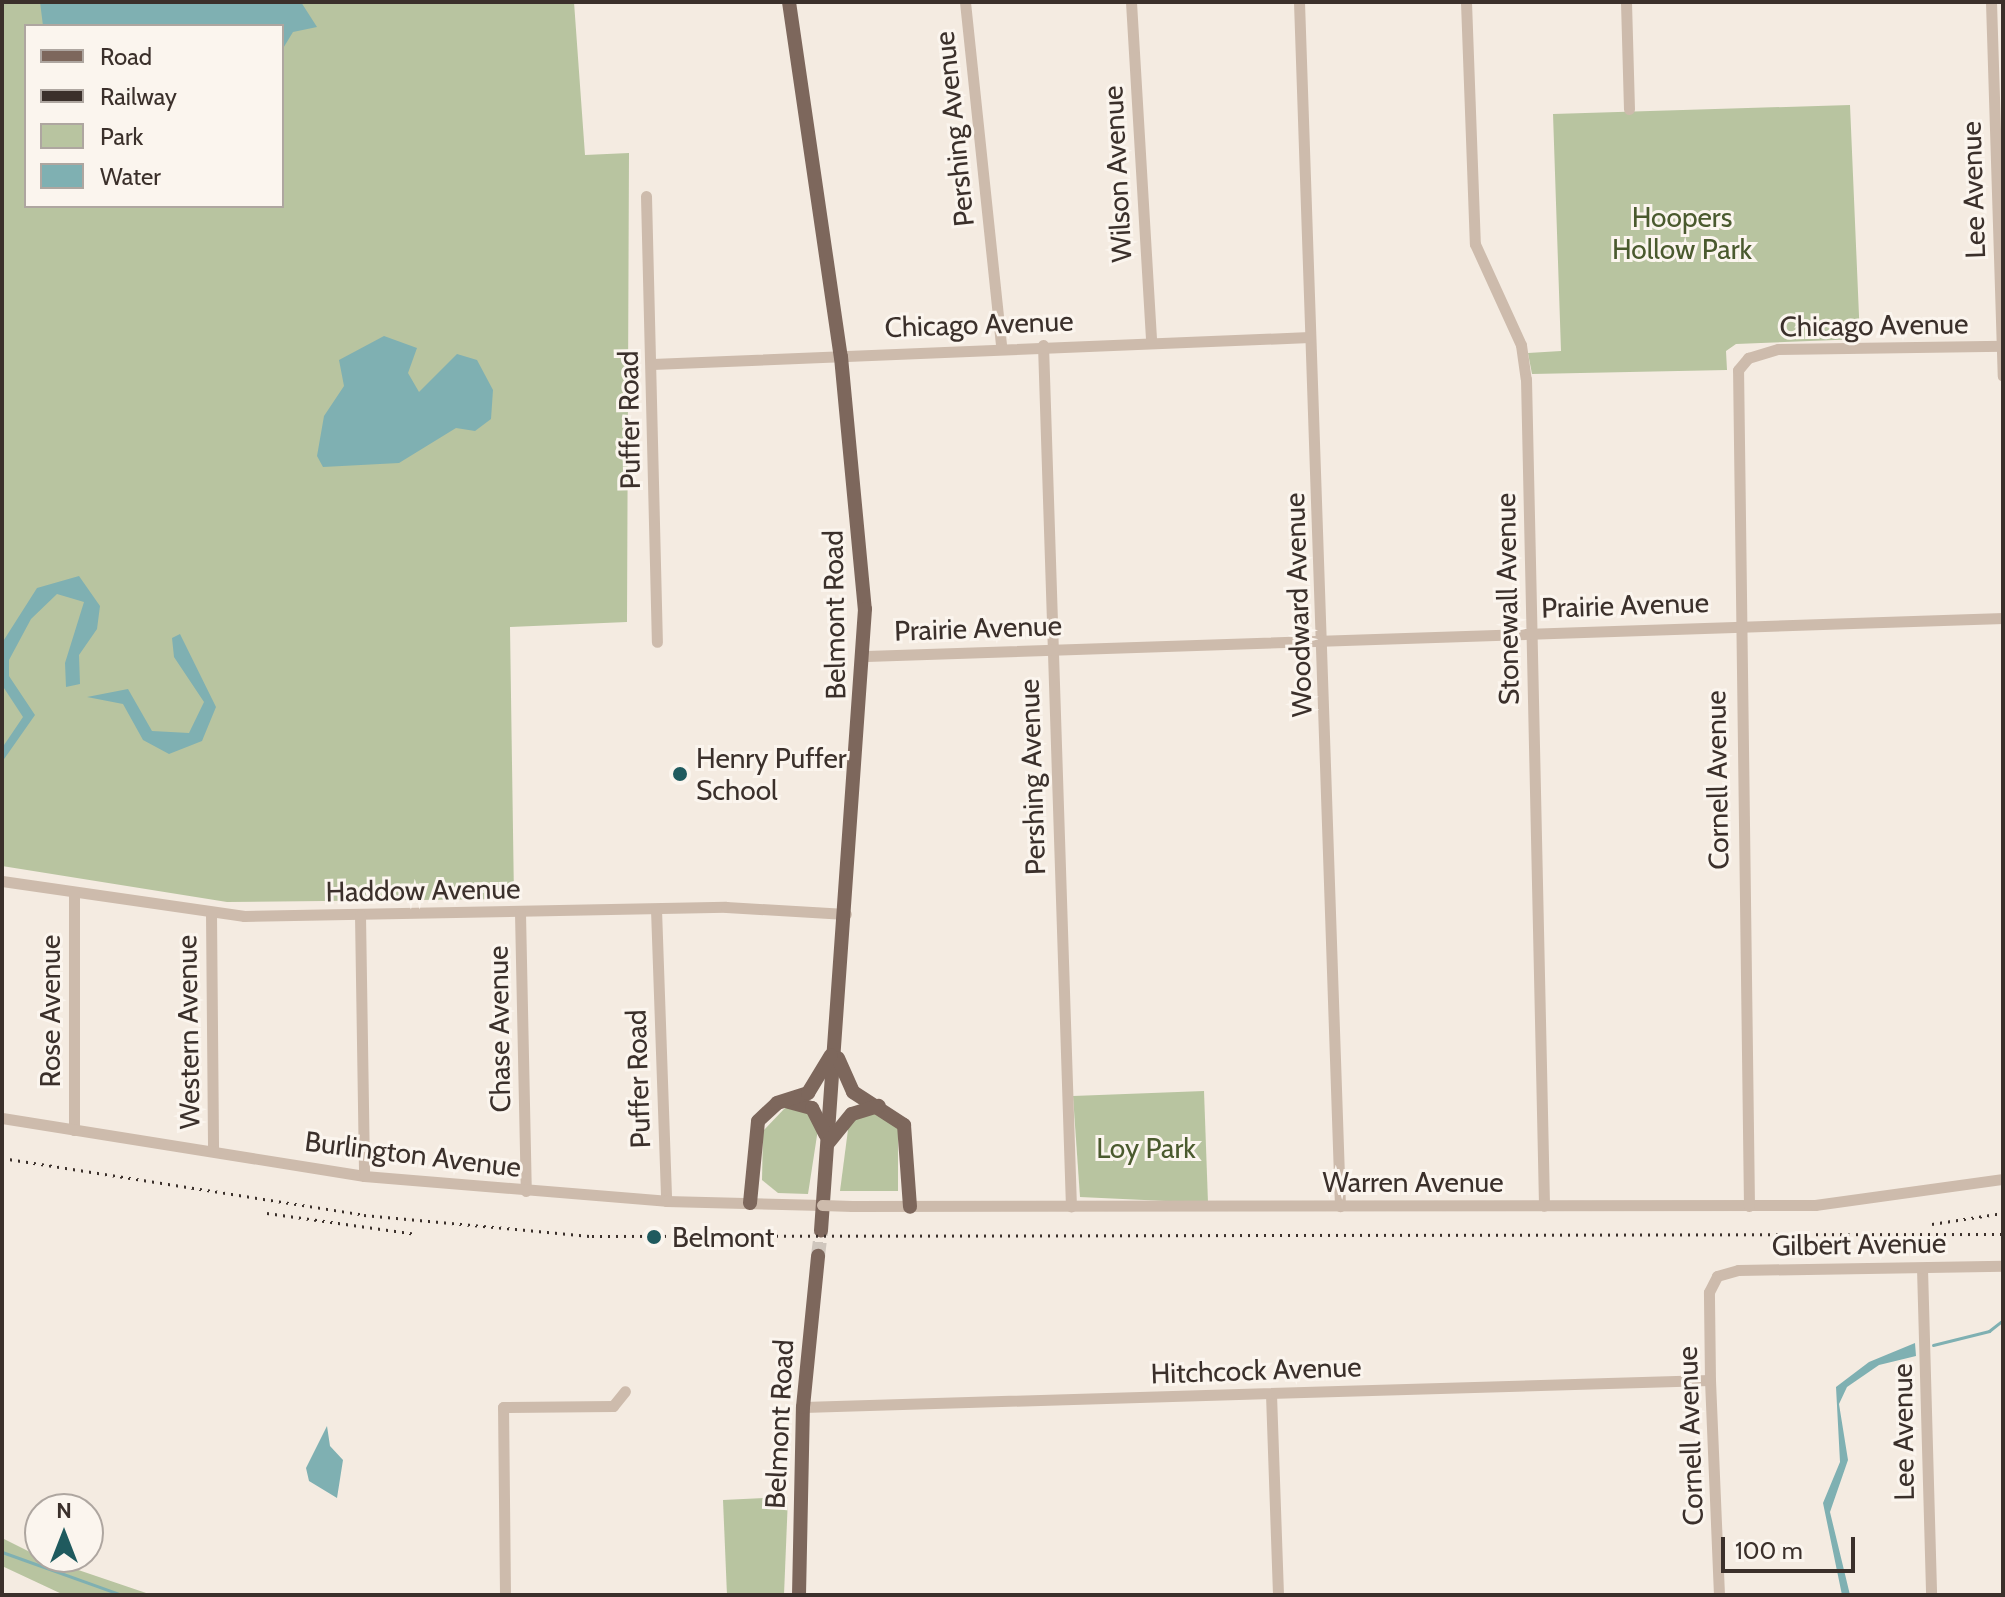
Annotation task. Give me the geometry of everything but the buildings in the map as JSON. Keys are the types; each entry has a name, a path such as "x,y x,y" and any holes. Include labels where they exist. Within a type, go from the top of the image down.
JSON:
{"main road":[{"name":"Belmont Road","path":"789,2 841,357 866,656 821,1230"},
{"path":"750,1203 755,1128 785,1101 815,1086 835,1047"},
{"path":"835,1047 848,1087 896,1115 910,1138 910,1207"},
{"path":"785,1101 812,1108 829,1142 852,1114 879,1106"},
{"name":"Belmont Road","path":"799,1595 803,1407 818,1256"}],"street":[{"name":"Pershing Avenue","path":"965,2 1001,346"},
{"name":"Wilson Avenue","path":"1131,2 1151,342"},
{"name":"Woodward Avenue","path":"1299,2 1309,337 1324,639 1340,1206"},
{"name":"Stonewall Avenue","path":"1466,2 1475,244 1525,361 1544,1206"},
{"path":"1626,2 1629,109"},
{"name":"Lee Avenue","path":"1991,2 2000,194 2003,376"},
{"name":"Puffer Road","path":"646,196 657,642"},
{"name":"Chicago Avenue","path":"652,364 841,357 1001,346 1309,337"},
{"name":"Pershing Avenue","path":"1043,345 1071,1207"},
{"name":"Chicago Avenue","path":"1748,358 1796,348 2003,346"},
{"name":"Cornell Avenue","path":"1748,358 1735,391 1749,1206"},
{"name":"Prairie Avenue","path":"866,656 2003,618"},
{"name":"Haddow Avenue","path":"2,881 211,913 360,915 656,909 846,914"},
{"name":"Rose Avenue","path":"74,893 74,1130"},
{"name":"Puffer Road","path":"656,909 666,1201"},
{"name":"Western Avenue","path":"211,913 213,1151"},
{"name":"Chase Avenue","path":"520,913 526,1191"},
{"path":"360,915 364,1176"},
{"name":"Burlington Avenue","path":"2,1118 364,1176 666,1201 822,1205"},
{"name":"Warren Avenue","path":"822,1205 1749,1206 1862,1201 2003,1179"},
{"name":"Gilbert Avenue","path":"1717,1276 1738,1270 2003,1266"},
{"name":"Lee Avenue","path":"1922,1268 1931,1595"},
{"name":"Cornell Avenue","path":"1717,1276 1709,1292 1719,1595"},
{"name":"Hitchcock Avenue","path":"803,1407 1710,1380"},
{"path":"505,1595 503,1407 613,1406 625,1391"},
{"path":"1271,1394 1278,1595"}],"green space":[{"path":"2,2 574,2 585,155 629,153 627,622 510,627 514,899 227,902 2,866"},
{"name":"Hoopers Hollow Park","path":"1850,105 1860,339 1736,344 1726,351 1727,370 1532,374 1528,353 1561,351 1553,114"},
{"name":"Loy Park","path":"1204,1091 1208,1203 1080,1197 1073,1096"},
{"path":"785,1108 806,1108 818,1129 808,1194 778,1193 762,1180 763,1131"},
{"path":"859,1114 883,1114 898,1125 898,1191 840,1191 849,1122"},
{"path":"788,1497 784,1595 727,1595 723,1500"},
{"path":"2,1538 24,1549 24,1573 87,1573 152,1595 64,1595 2,1566"}],"water":[{"path":"40,2 301,2 317,27 293,32 284,47 284,24 43,24"},
{"path":"384,336 417,348 408,373 419,392 457,354 477,360 493,390 491,419 475,431 456,428 399,463 323,467 317,456 324,416 344,386 339,360"},
{"path":"79,576 100,606 97,629 79,655 80,684 66,687 65,663 84,602 57,594 31,619 9,660 9,676 35,715 2,762 2,748 23,717 2,685 2,643 37,588"},
{"path":"180,634 216,707 202,741 169,754 143,740 123,704 87,697 128,689 152,731 189,733 204,702 174,657 172,638"},
{"path":"1915,1343 1916,1356 1879,1365 1847,1387 1839,1404 1848,1460 1830,1512 1850,1595 1842,1595 1823,1503 1840,1462 1836,1387 1869,1362"},
{"path":"327,1426 330,1446 343,1460 337,1498 309,1481 306,1468"}],"waterway":[{"path":"1933,1345 1989,1331 2003,1320"},
{"path":"2,1552 122,1595"}],"tunnel":[{"path":"818,1256 821,1230"}],"railway":[{"path":"2,1158 364,1215 592,1236 2003,1234"},
{"path":"267,1213 417,1234"},
{"path":"1932,1224 2003,1213"}],"place":[{"name":"Henry Puffer School","path":"680,774"},
{"name":"Belmont","path":"654,1237"}]}
